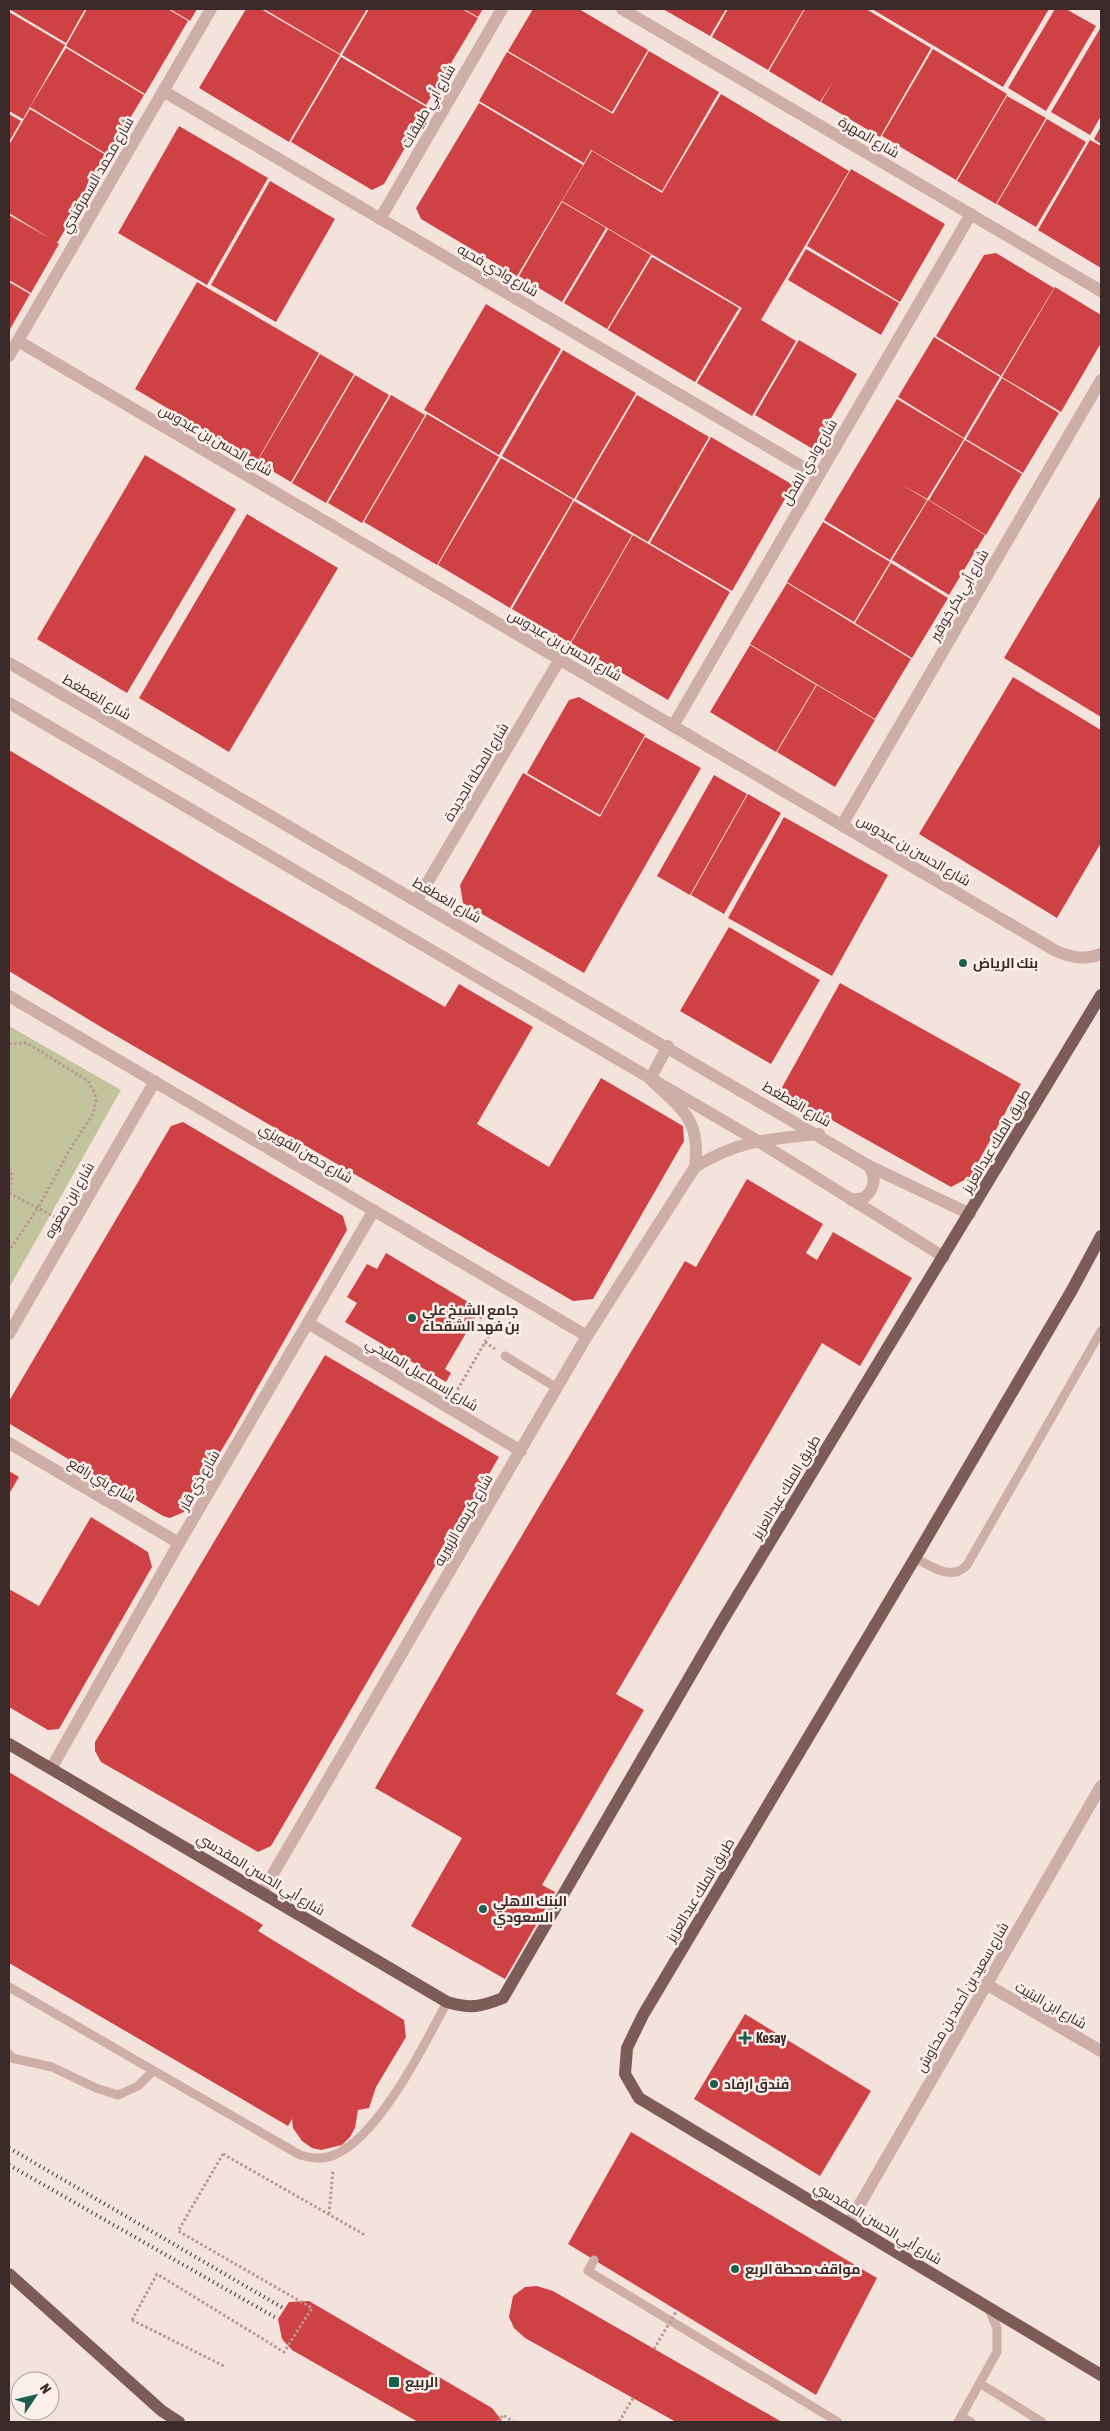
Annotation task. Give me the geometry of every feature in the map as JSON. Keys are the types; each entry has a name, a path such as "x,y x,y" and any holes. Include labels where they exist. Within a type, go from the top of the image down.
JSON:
{"main road":[{"name":"طريق الملك عبدالعزيز","path":"503,1998 721,1622 1101,996"},
{"name":"طريق الملك عبدالعزيز","path":"639,2098 625,2074 627,2048 631,2040 1072,1290 1101,1236"},
{"name":"شارع أبي الحسن المقدسي","path":"9,1744 52,1767 447,2002 467,2008 483,2006 503,1998"},
{"name":"شارع أبي الحسن المقدسي","path":"639,2098 1101,2375"},
{"path":"9,2274 162,2410 179,2422"}],"street":[{"name":"شارع محمد السمرقندي","path":"9,356 210,9"},
{"name":"شارع أبي طبيقات","path":"380,218 502,9"},
{"name":"شارع المهرة","path":"622,9 1101,290"},
{"name":"شارع وادي فحيه","path":"163,91 818,476"},
{"name":"شارع وادي الفحل","path":"673,726 970,214"},
{"name":"شارع الحسن بن عبدوس","path":"18,341 1056,951 1073,959 1101,954"},
{"name":"شارع أبي بكر خوقير","path":"842,825 1101,380"},
{"name":"شارع المحلة الجديدة","path":"417,900 560,660"},
{"name":"شارع الغطغط","path":"9,663 819,1134 870,1166 970,1214"},
{"path":"9,703 756,1140 944,1257"},
{"name":"شارع حصن الفويزي","path":"9,996 587,1336"},
{"path":"650,1079 668,1046"},
{"path":"650,1079 688,1117 696,1134 695,1167"},
{"name":"شارع ابن صعوه","path":"9,1334 154,1081"},
{"name":"شارع كريمه الزبيريه","path":"262,1891 587,1336 695,1167 727,1149 756,1140 819,1134"},
{"path":"851,1200 864,1198 874,1187 875,1180 870,1166"},
{"name":"شارع ذي قار","path":"52,1767 179,1543 374,1210"},
{"name":"شارع إسماعيل المليحي","path":"308,1323 521,1451"},
{"name":"شارع بني رافع","path":"9,1444 179,1543"},
{"name":"شارع سعيد بن أحمد بن محاوش","path":"849,2223 1101,1786"},
{"name":"شارع ابن البتيت","path":"986,1984 1101,2052"}],"lane":[{"path":"915,1558 948,1573 958,1572 967,1565 1101,1332"},
{"path":"506,1356 557,1388"},
{"path":"9,1987 300,2155 317,2158 335,2155 363,2135 389,2100 447,2002"},
{"path":"10,2057 52,2067 96,2088 118,2095 138,2086 153,2070"},
{"path":"594,2260 588,2271 838,2422"},
{"path":"971,2422 959,2419 997,2352 997,2328 988,2306"},
{"path":"980,2384 1042,2422"}],"path":[{"path":"9,1044 27,1043 88,1081 96,1094 93,1114 70,1149 38,1208 9,1251"},
{"path":"9,1168 12,1177 9,1193 71,1226"},
{"path":"448,1407 514,1292"},
{"path":"224,2366 132,2320 157,2274 284,2352 312,2308 178,2231 223,2154 365,2235"},
{"path":"329,2214 335,2155"},
{"path":"654,2348 677,2310"},
{"path":"619,2422 633,2398"},
{"path":"498,2422 503,2415 514,2422"}],"green space":[{"path":"9,1026 121,1090 9,1288"}],"building":[{"path":"9,9 85,9 66,43"},
{"path":"87,9 168,9 188,21 145,94 66,46"},
{"path":"170,9 197,9 190,21"},
{"path":"246,9 261,9 340,55 289,142 199,88"},
{"path":"264,9 367,9 340,54"},
{"path":"369,9 462,9 478,18 426,105 342,55"},
{"path":"464,9 483,9 478,17"},
{"path":"533,9 579,9 648,50 612,112 508,51"},
{"path":"663,9 726,9 710,36"},
{"path":"728,9 804,9 768,70 712,37"},
{"path":"805,9 866,9 931,48 880,137 821,102 834,80 820,102 769,71"},
{"path":"872,9 1049,9 1003,87"},
{"path":"1055,9 1066,9 1096,26 1046,111 1008,88"},
{"path":"9,12 65,45 23,119 9,111"},
{"path":"1101,27 1101,116 1090,135 1051,112"},
{"path":"66,48 144,95 108,155 30,107"},
{"path":"933,49 1007,94 956,180 882,136"},
{"path":"649,51 719,92 662,191 591,150 584,163 479,101 507,52 613,114"},
{"path":"341,57 428,108 384,184 372,190 291,142"},
{"path":"721,94 849,171 761,320 796,341 752,416 697,383 742,308 562,201 592,151 662,193"},
{"path":"1007,96 1046,118 996,204 957,181"},
{"path":"479,103 583,165 517,276 421,219 416,208"},
{"path":"30,109 109,157 57,243 59,244 31,293 9,280 9,215 51,239 9,213 9,145"},
{"path":"9,114 21,121 9,142"},
{"path":"1047,119 1086,142 1036,227 997,204"},
{"path":"179,126 268,178 207,285 118,233"},
{"path":"1101,126 1101,144 1094,139"},
{"path":"1090,140 1101,146 1101,268 1038,230"},
{"path":"851,169 945,224 900,302 807,246"},
{"path":"270,181 335,219 276,322 211,285"},
{"path":"562,202 606,228 562,302 519,276"},
{"path":"608,229 651,255 607,329 564,303"},
{"path":"806,249 899,303 881,335 788,280"},
{"path":"996,253 1054,288 1001,376 936,336 984,255"},
{"path":"652,257 739,308 695,382 608,330"},
{"path":"9,282 30,294 9,331"},
{"path":"197,282 319,353 257,461 135,389"},
{"path":"1055,287 1101,315 1101,343 1061,412 1002,377"},
{"path":"486,304 561,349 499,455 424,410"},
{"path":"934,337 1000,377 964,438 898,397"},
{"path":"799,340 857,374 813,449 755,415"},
{"path":"563,350 636,393 574,499 502,456"},
{"path":"320,354 354,374 291,482 257,462"},
{"path":"355,375 389,395 326,503 292,483"},
{"path":"1002,378 1059,413 1023,473 966,439"},
{"path":"391,395 425,415 362,523 328,503"},
{"path":"637,395 709,437 648,542 576,499"},
{"path":"897,399 964,439 927,499 901,484 927,500 890,560 824,520"},
{"path":"427,414 499,457 437,565 364,522"},
{"path":"711,437 793,485 732,591 650,543"},
{"path":"965,440 1022,474 986,535 929,500"},
{"path":"145,455 236,509 127,693 37,639"},
{"path":"501,458 573,500 510,608 438,565"},
{"path":"1101,495 1101,717 1004,658"},
{"path":"928,500 985,535 949,595 892,560"},
{"path":"574,501 632,535 570,643 512,609"},
{"path":"247,514 338,568 229,752 139,698"},
{"path":"823,522 890,562 854,622 787,582"},
{"path":"633,535 730,592 668,700 571,643"},
{"path":"891,563 948,598 912,658 855,623"},
{"path":"787,583 911,659 875,719 750,644"},
{"path":"750,645 816,685 776,752 710,712"},
{"path":"1013,677 1101,730 1101,843 1057,918 919,834"},
{"path":"817,685 875,720 835,787 777,752"},
{"path":"579,697 645,735 600,815 527,773 569,700"},
{"path":"645,737 701,768 584,973 463,903 460,885 523,773 600,817"},
{"path":"9,750 228,881 445,1007 459,984 533,1027 477,1124 549,1167 601,1078 683,1126 684,1141 593,1299 573,1301 101,1027 9,971"},
{"path":"714,775 747,794 690,895 657,876"},
{"path":"748,794 781,813 724,914 691,895"},
{"path":"784,817 888,875 832,976 728,918"},
{"path":"729,927 820,980 771,1064 680,1011"},
{"path":"840,983 1021,1084 970,1177 951,1187 780,1091"},
{"path":"183,1122 343,1216 347,1230 230,1436 184,1512 170,1518 163,1516 10,1424 9,1401 171,1126"},
{"path":"747,1179 823,1224 806,1253 817,1260 833,1232 912,1278 860,1366 822,1343 616,1694 644,1710 542,1885 555,1892 505,1979 411,1926 462,1838 375,1788 477,1611 685,1261 696,1267"},
{"name":"جامع الشيخ علي بن فهد الشقحاء","path":"386,1253 485,1312 481,1319 476,1316 445,1369 451,1373 446,1382 345,1322 357,1303 347,1297 367,1264 377,1269"},
{"path":"325,1355 499,1457 271,1846 258,1852 101,1762 95,1751 95,1742"},
{"path":"9,1471 19,1477 9,1494"},
{"path":"91,1517 148,1552 152,1567 59,1729 48,1730 9,1707 9,1589 39,1606"},
{"path":"9,1772 263,1925 258,1931 404,2020 406,2037 376,2087 369,2108 358,2110 355,2128 342,2145 321,2150 312,2148 302,2141 293,2128 292,2119 288,2126 9,1963"},
{"path":"745,2014 871,2091 820,2176 694,2099"},
{"name":"مواقف محطة الربع","path":"631,2132 877,2278 816,2395 568,2244"},
{"path":"537,2286 553,2291 782,2422 676,2422 525,2338 514,2328 509,2317 513,2296 525,2287"},
{"name":"الربيع","path":"309,2301 492,2408 503,2422 418,2422 292,2350 282,2339 278,2319 289,2302"}],"railway":[{"path":"9,2148 283,2308"},
{"path":"9,2165 278,2319"}],"place":[{"name":"بنك الرياض","path":"963,963"},
{"name":"جامع الشيخ علي بن فهد الشقحاء","path":"412,1318"},
{"name":"البنك الاهلي السعودي","path":"483,1909"},
{"name":"Kesay","path":"745,2038"},
{"name":"فندق ارفاد","path":"714,2084"},
{"name":"مواقف محطة الربع","path":"735,2269"},
{"name":"الربيع","path":"394,2382"}]}
